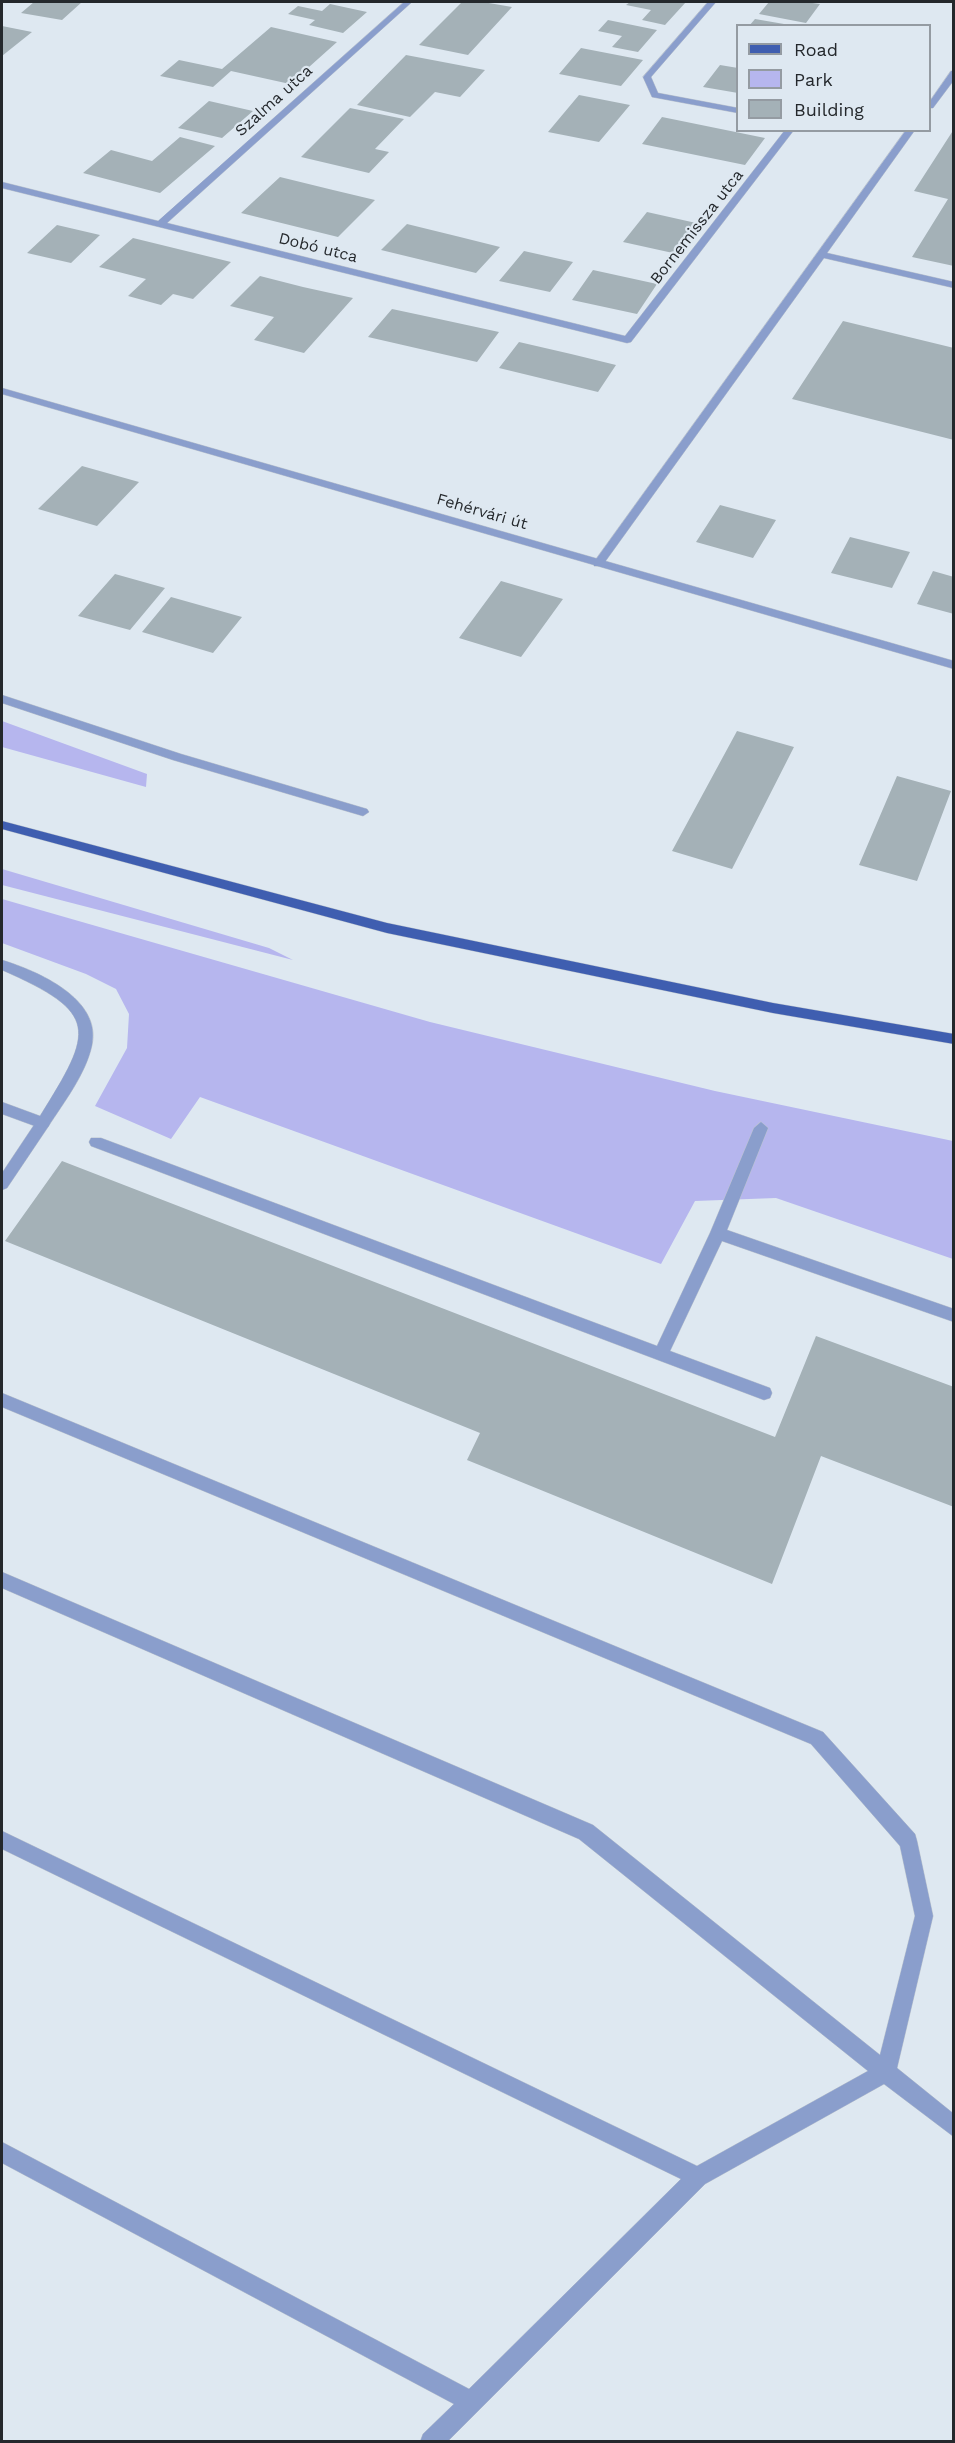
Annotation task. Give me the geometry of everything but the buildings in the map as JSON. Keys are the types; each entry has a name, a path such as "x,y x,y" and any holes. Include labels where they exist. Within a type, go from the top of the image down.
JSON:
{"main road":[{"path":"2,825 387,928 773,1008 954,1039"}],"street":[{"name":"Szalma utca","path":"160,224 408,2"},
{"path":"712,2 647,77 655,94 736,111"},
{"path":"931,104 954,73"},
{"name":"Bornemissza utca","path":"627,340 789,132"},
{"path":"598,564 910,132"},
{"name":"Dobó utca","path":"2,185 627,340"},
{"path":"821,254 954,285"},
{"name":"Fehérvári út","path":"2,391 954,665"},
{"path":"2,699 177,757 363,812"},
{"path":"2,966 35,979 68,998 86,1020 87,1046 75,1073 2,1184"},
{"path":"2,1108 43,1123"},
{"path":"661,1354 718,1233 761,1128"},
{"path":"96,1142 764,1393"},
{"path":"718,1233 954,1316"},
{"path":"2,1400 817,1738 908,1841 924,1916 886,2072 698,2177 431,2442"},
{"path":"2,1580 586,1833 954,2127"},
{"path":"2,1840 698,2177"},
{"path":"2,2152 470,2402"}],"green space":[{"path":"2,721 147,774 146,787 2,747"},
{"path":"2,869 269,948 293,960 2,885"},
{"path":"2,899 430,1022 715,1091 953,1141 953,1259 776,1198 695,1201 661,1264 200,1097 171,1139 95,1106 127,1048 129,1014 116,989 86,974 2,943"}]}
